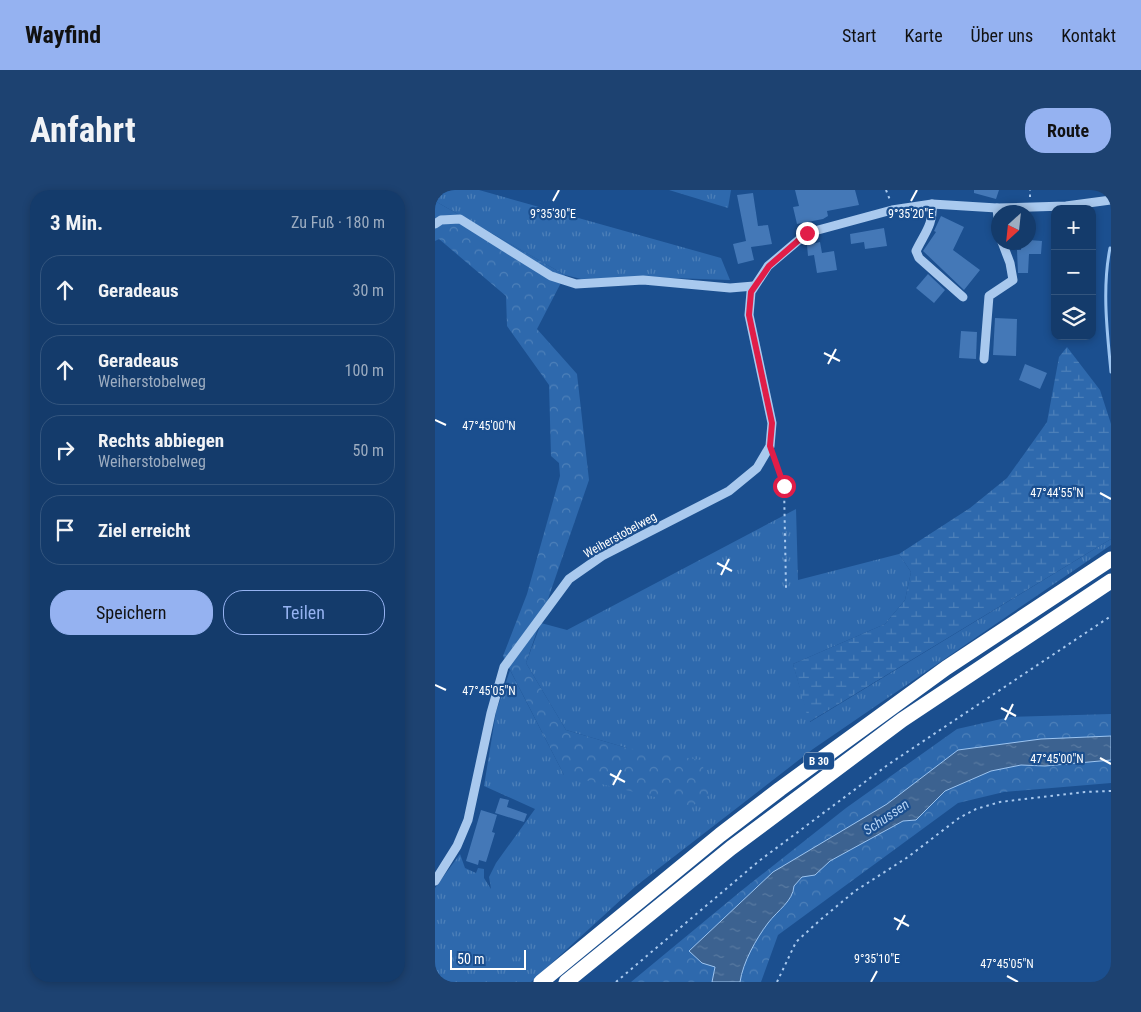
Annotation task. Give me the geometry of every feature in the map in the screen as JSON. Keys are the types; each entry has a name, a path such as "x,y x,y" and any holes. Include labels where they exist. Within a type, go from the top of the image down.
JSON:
{"highway":[{"name":"B 30","path":"541,982 646,894 780,789 947,668 1111,559"},
{"name":"B 30","path":"566,982 731,848 901,720 1111,581"}],"street":[{"path":"1036,207 1066,206 1111,200"},
{"path":"932,204 933,216 928,231 916,251 919,258 963,297"},
{"path":"435,224 441,220 460,219 551,276 576,284 643,280 730,288 753,286 769,266 807,233 892,210 932,204 991,208"},
{"path":"984,359 989,296 1013,280 1005,250"},
{"name":"Weiherstobelweg","path":"435,881 463,835 474,800 491,713 505,666 569,579 602,556 729,491 757,468 770,446 772,423 749,315 753,286"}],"path":[{"path":"885,190 892,210"},
{"path":"770,446 784,486 786,588"},
{"path":"616,982 759,861 889,764 1111,616"},
{"path":"777,982 796,942 819,921 855,891 908,857 959,818 976,809 999,802 1085,792 1111,791"}],"green space":[{"path":"435,190 479,190 721,258 730,280 642,277 581,279 565,275 435,201"},
{"path":"669,190 731,190 728,208"},
{"path":"435,201 565,275 537,329 577,374 589,480 526,663 566,730 627,748 701,760 711,794 692,806 564,775 503,656 527,594 560,476 559,463 551,456 549,385 507,326 506,296 439,239 435,241"},
{"path":"1067,347 1100,390 1111,424 1111,539 809,722 793,664 885,624 905,600 911,572 899,554 970,508 1007,478 1047,422 1059,357"},
{"path":"796,509 798,580 899,554 911,572 905,600 885,624 793,664 810,722 1111,539 1111,545 813,749 636,886 531,982 435,982 435,888 460,854 465,868 476,873 478,868 484,869 484,878 491,889 489,877 496,863 535,809 484,786 496,712 510,670 564,775 627,748 566,730 526,663 541,623 567,630"},
{"path":"1111,714 1111,783 1004,792 958,803 778,935 761,982 631,982 741,891 846,808 957,729 1010,717"}],"water":[{"name":"Schussen","path":"1111,736 1111,760 1045,766 1021,765 991,771 945,791 916,820 903,821 830,861 815,875 802,877 794,886 788,901 768,923 755,943 747,959 740,982 712,982 715,967 702,963 689,951 773,872 887,804 958,750 1041,739"}],"building":[{"path":"795,190 855,190 859,205 827,211 828,216 823,219 797,224 793,207 799,206"},
{"path":"974,190 999,190 996,199 974,193"},
{"path":"753,193 758,226 768,225 772,244 751,247 754,260 738,264 733,244 746,241 737,195"},
{"path":"941,216 964,227 953,250 980,270 964,290 923,251 936,232 934,231"},
{"path":"884,228 887,246 865,249 864,242 851,244 850,234"},
{"path":"1036,241 1042,241 1041,254 1029,254 1028,273 1018,273 1017,250 1036,250"},
{"path":"820,242 822,253 834,251 837,270 817,273 814,255 808,256 807,245"},
{"path":"928,274 945,290 934,303 916,288"},
{"path":"995,318 1017,319 1016,356 993,355"},
{"path":"961,331 977,332 976,359 959,358"},
{"path":"1025,364 1047,373 1040,389 1019,380"},
{"path":"500,798 509,800 507,807 527,814 524,822 495,813"},
{"path":"481,810 497,815 492,832 495,833 486,862 479,860 478,865 466,861"}],"waterway":[{"path":"1110,248 1106,294 1111,372"}],"route":[{"path":"784,486 770,446 772,423 749,315 751,292 753,286 769,266 793,243 807,233"}]}
